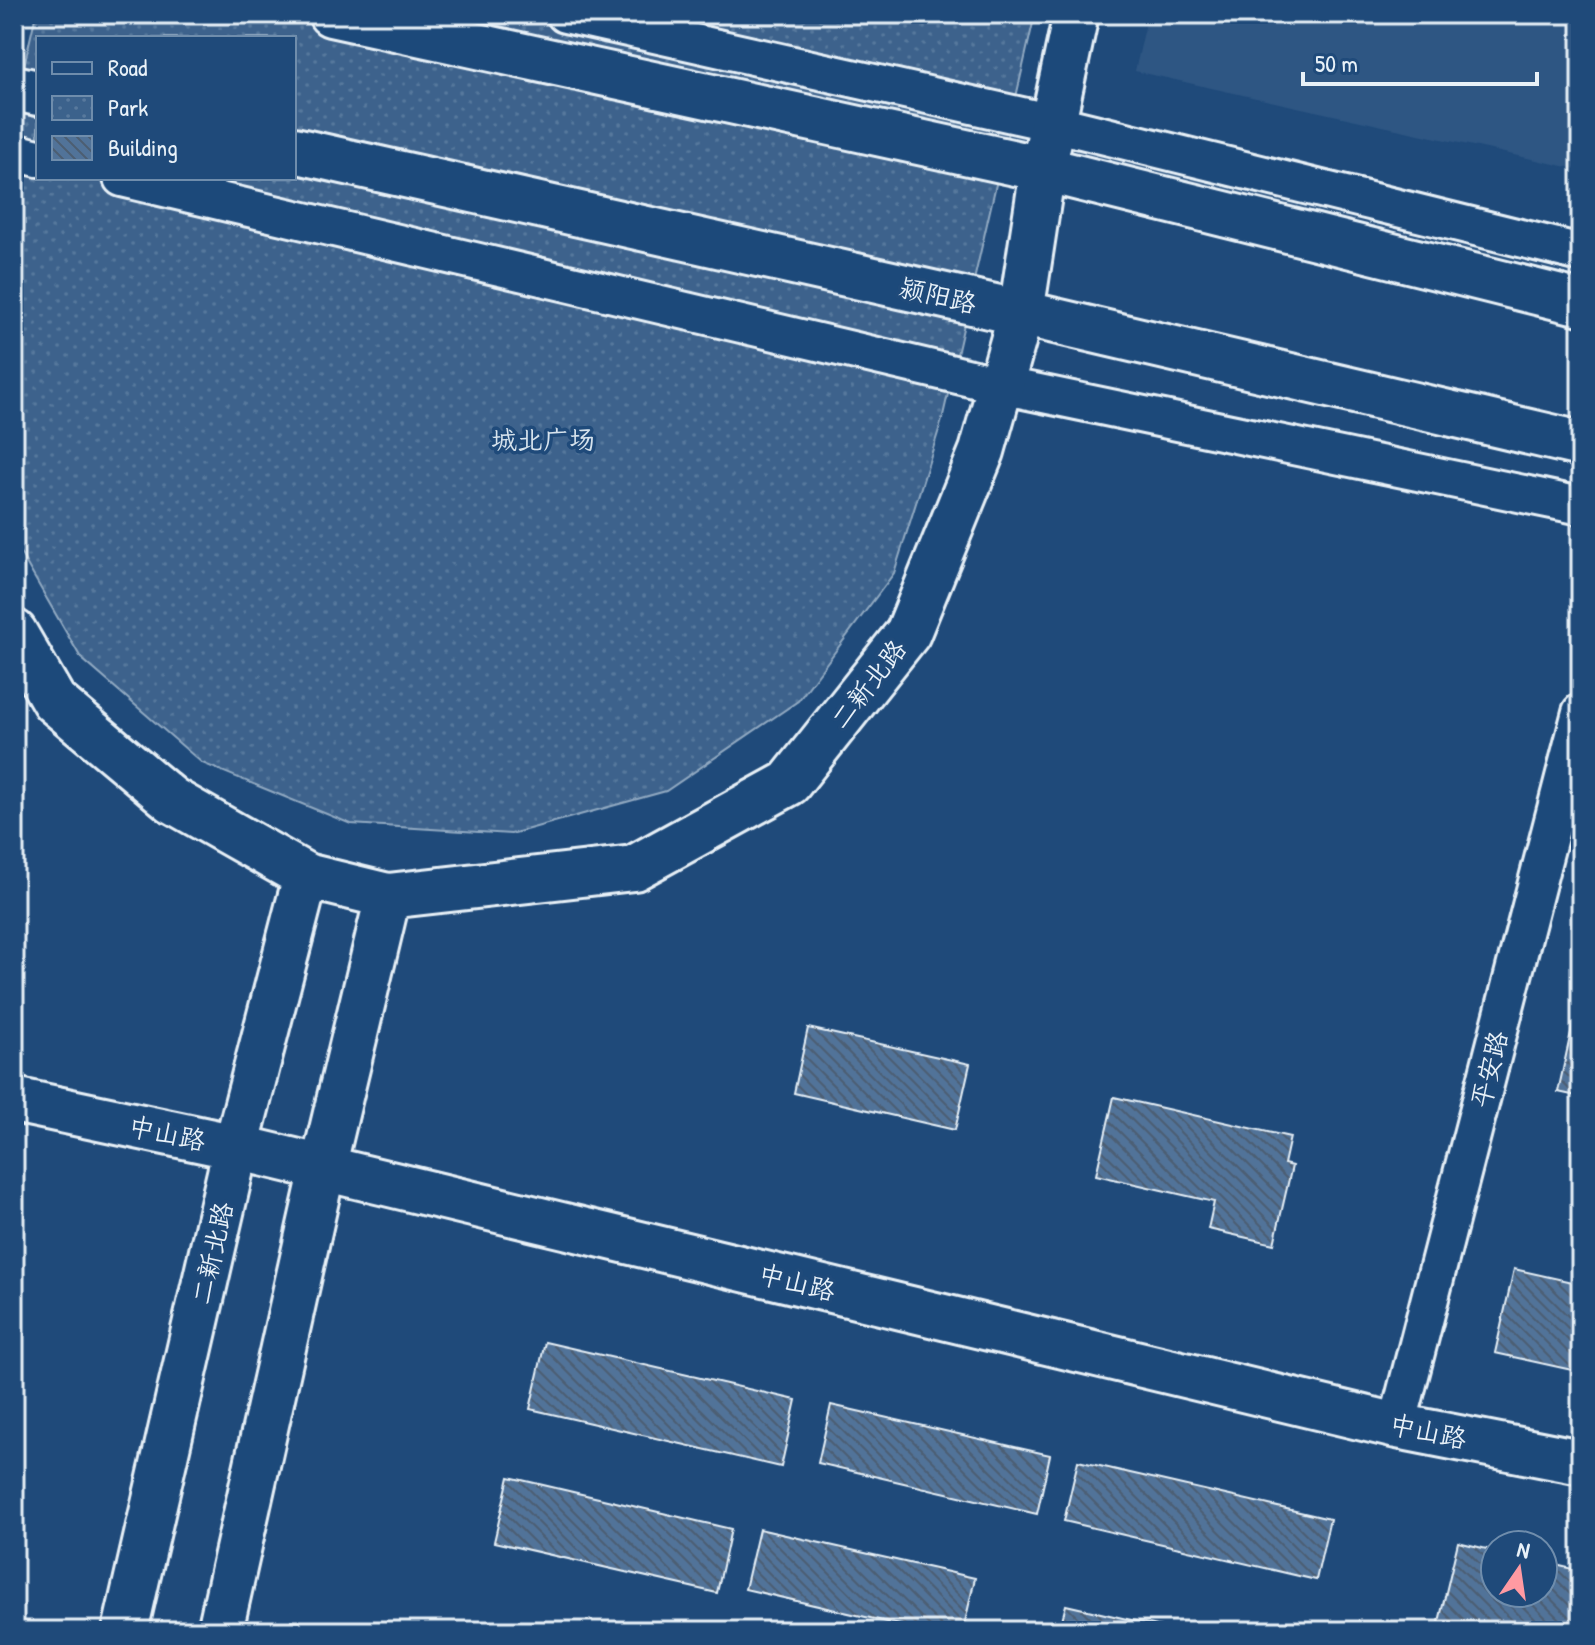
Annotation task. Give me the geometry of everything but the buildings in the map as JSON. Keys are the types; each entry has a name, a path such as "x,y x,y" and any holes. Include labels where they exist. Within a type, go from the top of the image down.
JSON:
{"main road":[{"path":"331,14 1043,169 1581,303"},
{"name":"二新北路","path":"14,632 54,701 172,800 306,876 388,896 634,868 789,783 908,633 982,451 1021,313 1043,169 1076,14"},
{"path":"14,88 36,93"},
{"name":"颍阳路","path":"296,150 1021,313 1581,444"},
{"name":"二新北路","path":"125,1631 236,1147 306,876"},
{"path":"220,1631 323,1168 388,896"},
{"name":"中山路","path":"14,1100 236,1147 1397,1426 1581,1462"}],"street":[{"path":"565,14 1053,123 1581,253"},
{"path":"14,152 36,158"},
{"path":"130,180 1000,385 1581,506"},
{"name":"平安路","path":"1397,1426 1581,712"}],"shaded area":[{"path":"1148,14 1581,14 1581,170 1135,71"}],"green space":[{"name":"城北广场","path":"36,14 1035,14 942,420 894,573 798,701 666,791 511,834 351,824 202,763 81,658 14,542 14,109"}]}
